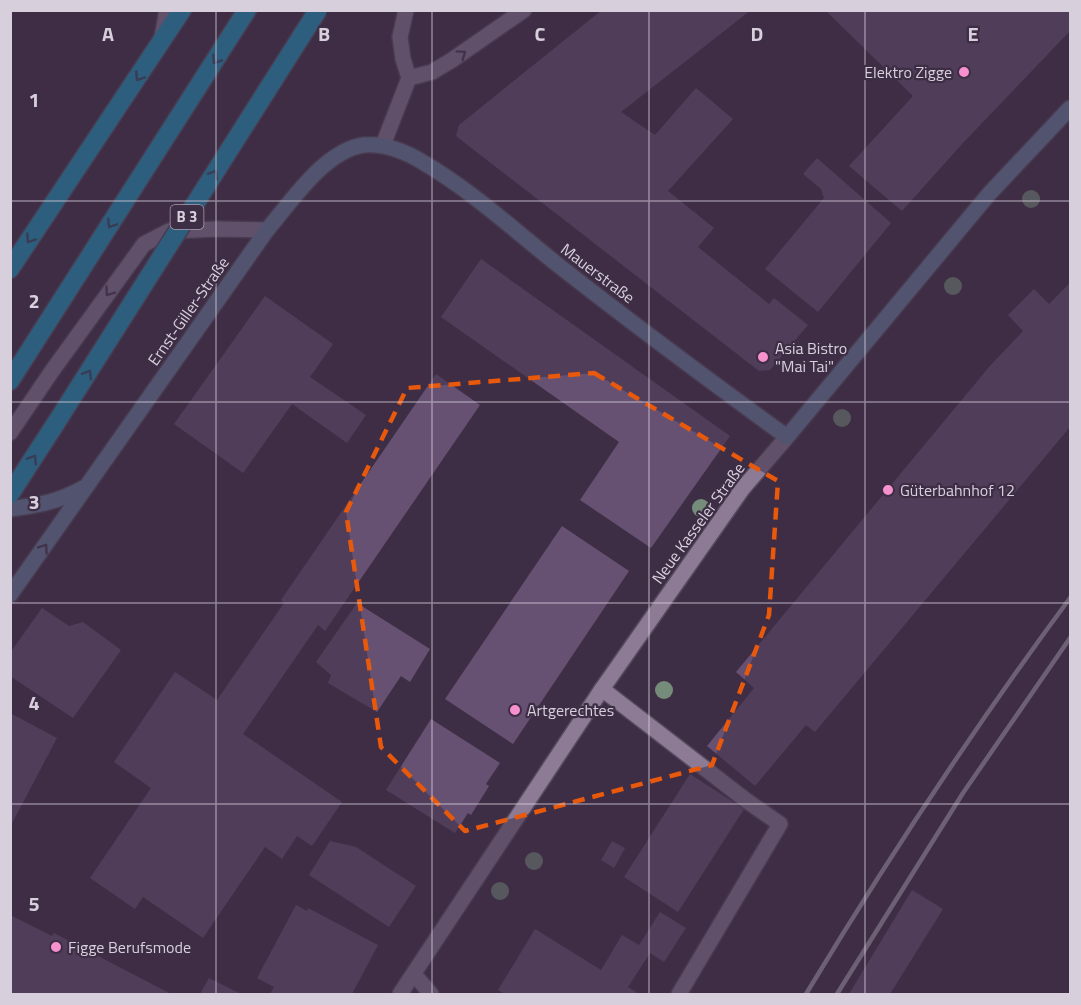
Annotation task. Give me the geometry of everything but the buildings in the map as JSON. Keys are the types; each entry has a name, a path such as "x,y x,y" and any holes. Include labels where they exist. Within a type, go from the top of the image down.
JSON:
{"highway":[{"path":"10,269 182,10"},
{"path":"10,381 247,10"},
{"name":"B 3","path":"10,494 318,10"}],"main road":[{"name":"Neue Kasseler Straße","path":"787,437 989,194 1071,108"},
{"name":"Ernst-Giller-Straße","path":"10,595 267,230 337,154 365,145 383,145"},
{"name":"Mauerstraße","path":"383,145 423,162 447,178 558,265 787,437"},
{"path":"10,509 43,505 64,499 89,485"}],"street":[{"path":"161,44 167,10"},
{"path":"383,145 409,78 400,37 406,10"},
{"path":"409,78 432,72 524,10"},
{"path":"10,433 144,244 169,231 267,230"},
{"name":"Neue Kasseler Straße","path":"400,994 602,689 743,488 787,437"},
{"path":"602,689 780,824 679,994"},
{"path":"414,974 431,994"}],"highlighted area":[{"path":"594,373 778,481 769,615 712,765 465,831 381,747 346,512 407,388"}],"railway":[{"path":"806,994 934,793 1070,598"},
{"path":"837,994 963,793 1070,638"}],"place":[{"name":"Elektro Zigge","path":"964,72"},
{"name":"Asia Bistro \"Mai Tai\"","path":"763,357"},
{"name":"Güterbahnhof 12","path":"888,490"},
{"name":"Artgerechtes","path":"515,710"},
{"name":"Figge Berufsmode","path":"56,947"}]}
